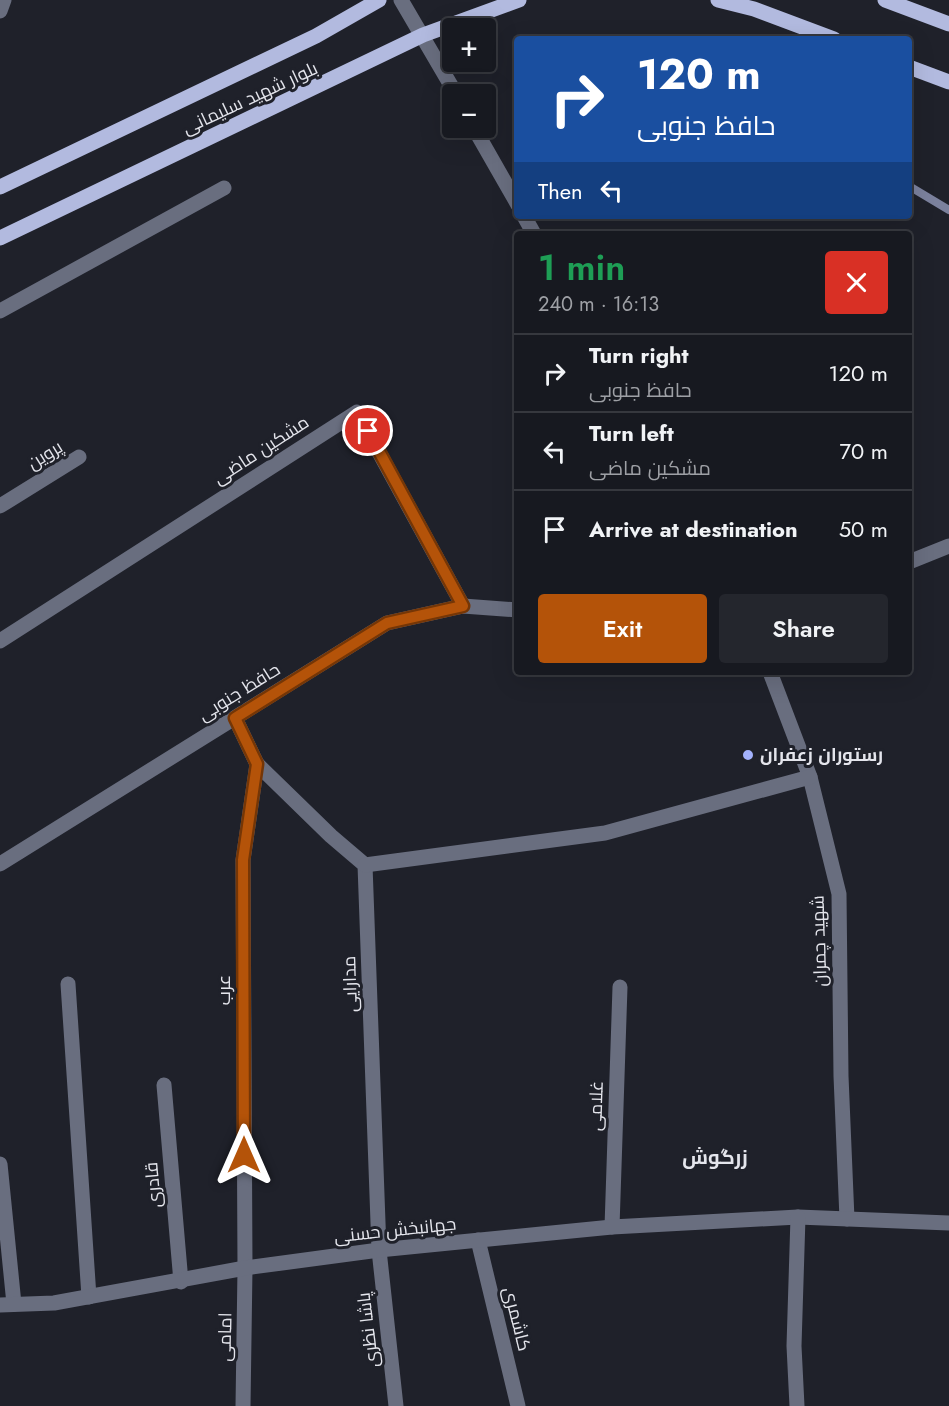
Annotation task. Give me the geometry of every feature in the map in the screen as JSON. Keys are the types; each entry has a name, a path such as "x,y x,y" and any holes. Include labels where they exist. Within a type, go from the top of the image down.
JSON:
{"main road":[{"name":"بلوار شهید سلیمانی","path":"0,187 316,36 379,0"},
{"name":"بلوار شهید سلیمانی","path":"0,238 423,35 519,0"},
{"path":"718,0 754,9 826,36"},
{"path":"885,0 949,24"},
{"path":"912,68 949,82"}],"street":[{"path":"0,11 4,0"},
{"path":"401,0 450,84"},
{"path":"480,138 514,198"},
{"path":"0,311 224,188"},
{"name":"مشکین ماضی","path":"0,641 357,412 463,606"},
{"name":"پروین","path":"0,506 79,457"},
{"path":"912,561 948,548"},
{"name":"حافظ جنوبی","path":"0,864 387,623 463,606 514,610"},
{"name":"شهید چمران","path":"771,675 810,777 839,894 846,1219"},
{"path":"235,718 257,764 331,836 366,864 604,833 810,777"},
{"name":"عرب","path":"245,1268 243,860 257,764"},
{"name":"مدارایی","path":"366,864 379,1250"},
{"path":"68,984 89,1297"},
{"name":"غلامی","path":"612,1227 620,987"},
{"name":"قادری","path":"164,1085 181,1282"},
{"path":"0,1164 7,1304"},
{"path":"797,1406 794,1346 798,1217 949,1223"},
{"name":"جهانبخش حسنی","path":"7,1304 54,1303 181,1282 245,1268 379,1250 612,1227 798,1217"},
{"name":"کاشمری","path":"478,1240 518,1406"},
{"name":"پاشا نظری","path":"379,1250 396,1406"},
{"name":"امامی","path":"243,1406 245,1268"}],"waterway":[{"path":"912,188 949,210"}],"place":[{"name":"رستوران زعفران","path":"748,755"}],"district":[{"name":"زرگوش","path":"715,1157"}],"route":[{"path":"244,1155 243,860 257,764 235,718 387,623 463,606 368,431"}]}
